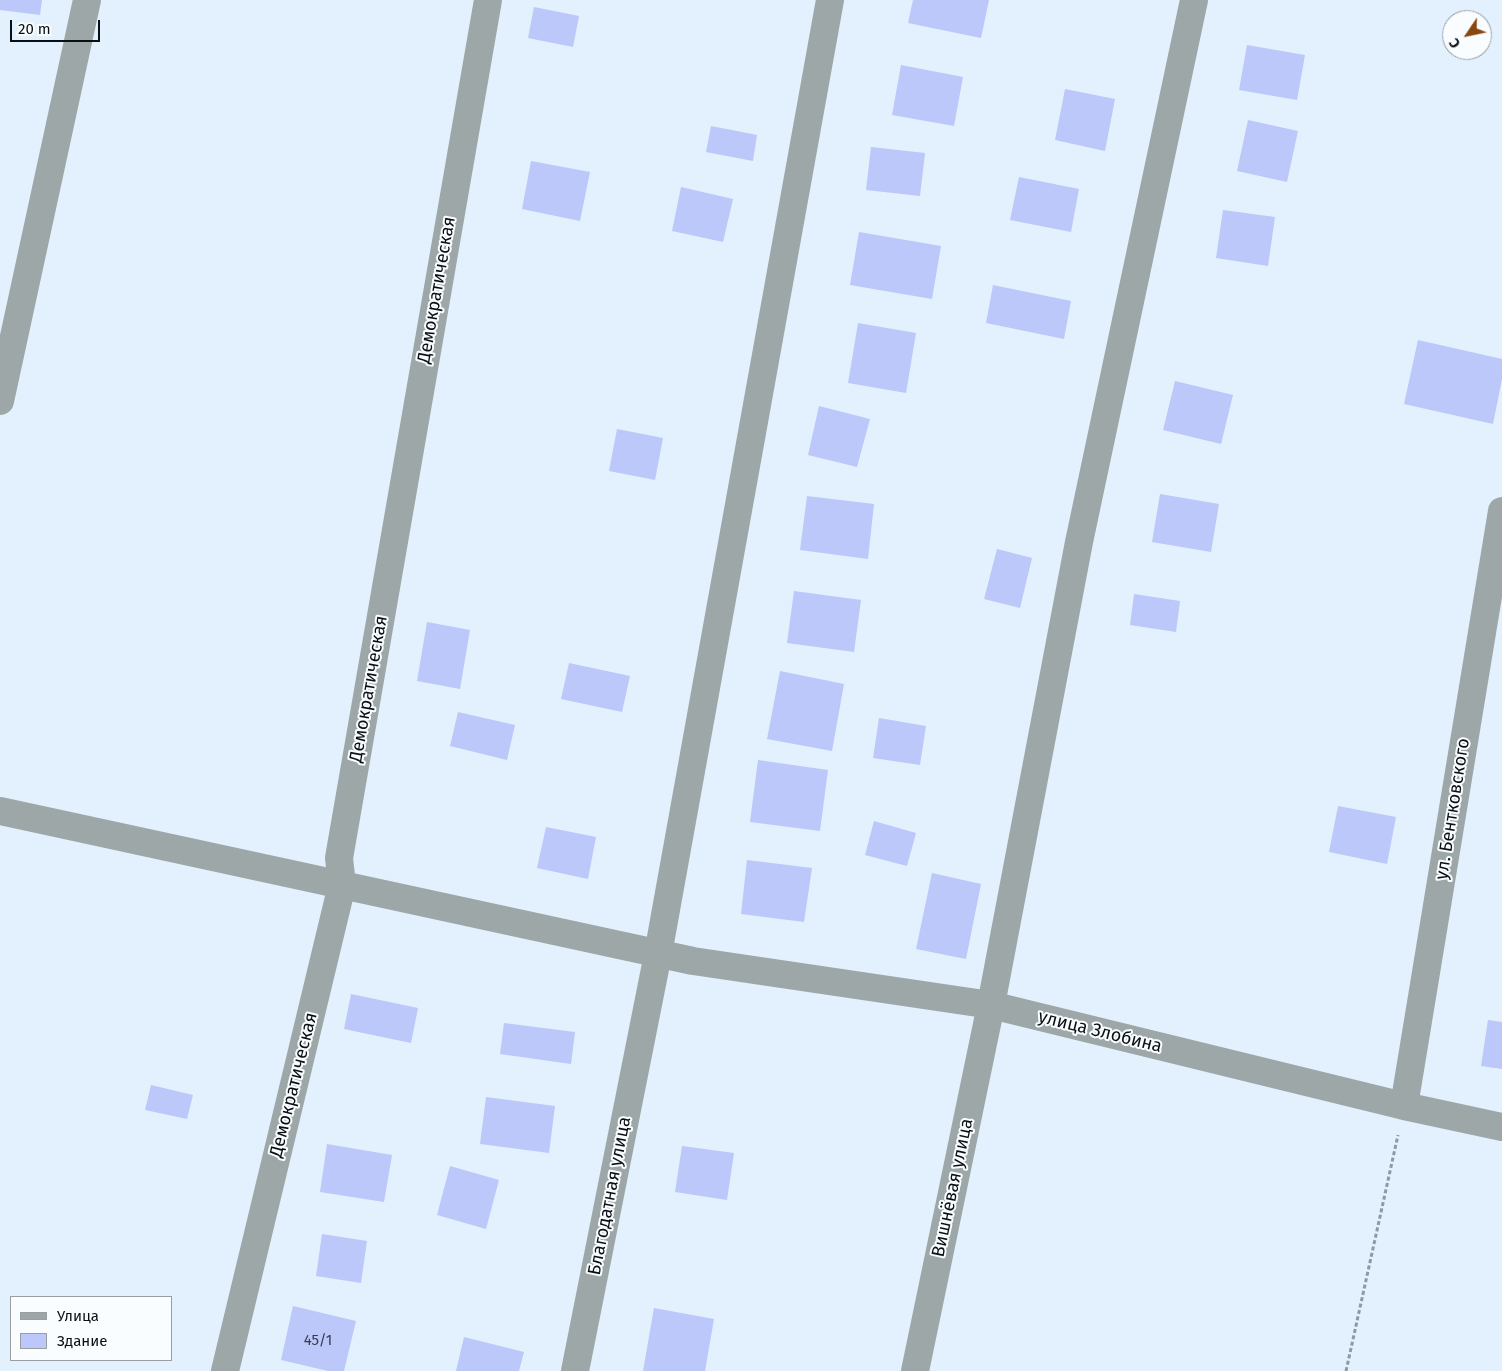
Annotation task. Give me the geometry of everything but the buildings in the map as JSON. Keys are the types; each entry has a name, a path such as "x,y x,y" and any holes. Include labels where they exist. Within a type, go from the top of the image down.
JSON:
{"street":[{"path":"0,401 87,0"},
{"name":"Демократическая","path":"225,1371 342,886 339,858 488,0"},
{"name":"Благодатная улица","path":"575,1371 658,954 830,0"},
{"name":"Вишнёвая улица","path":"915,1371 991,1005 1079,542 1194,0"},
{"name":"ул. Бентковского","path":"1404,1106 1502,511"},
{"name":"улица Злобина","path":"0,811 693,962 991,1005 1404,1106 1502,1127"}],"path":[{"path":"1346,1371 1404,1106"}]}
